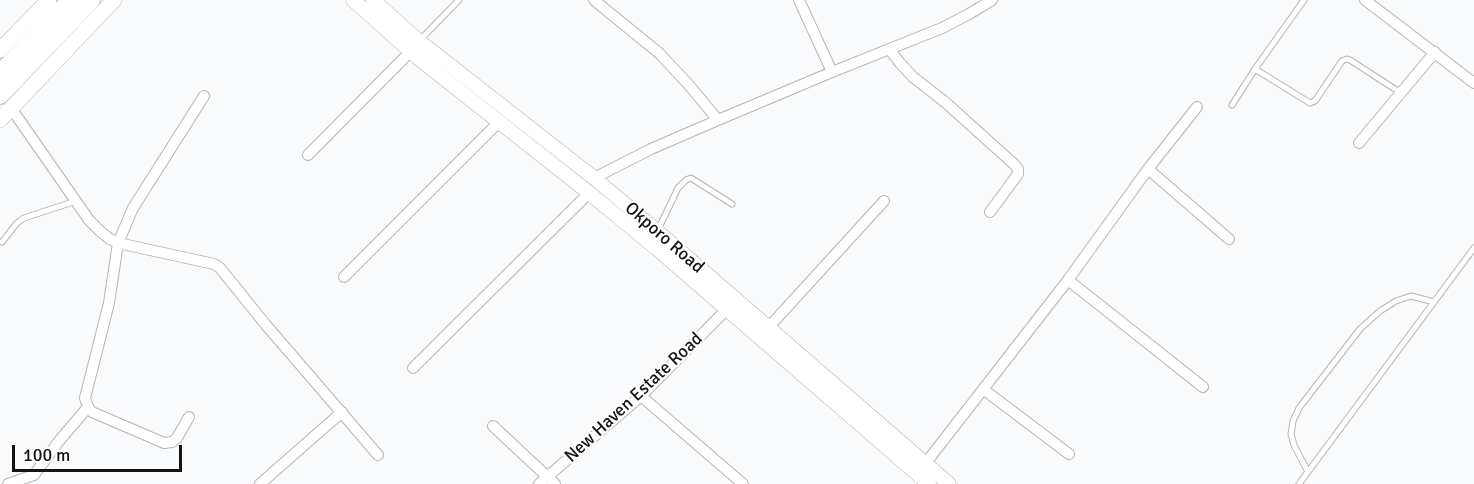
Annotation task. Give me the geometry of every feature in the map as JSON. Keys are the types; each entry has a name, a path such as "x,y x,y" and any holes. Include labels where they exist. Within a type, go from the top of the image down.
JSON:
{"highway":[{"path":"0,74 70,0"},
{"path":"6,102 91,0"}],"main road":[{"path":"0,50 49,0"},
{"path":"0,120 6,102 114,0"},
{"name":"Okporo Road","path":"353,0 594,178 949,484"},
{"name":"Okporo Road","path":"379,2 415,46 499,122 656,248 929,484"}],"street":[{"path":"594,0 659,53 718,120"},
{"path":"799,0 832,72"},
{"path":"594,178 651,149 718,120 942,28 993,0"},
{"path":"1365,0 1474,83"},
{"path":"308,155 415,46"},
{"path":"890,49 913,77 945,102 1015,165 1018,174 990,212"},
{"path":"1359,142 1435,52"},
{"path":"189,417 177,438 172,442 164,443 92,412 85,398 109,303 118,243 133,208 204,96"},
{"path":"6,102 95,226 118,243 214,264 220,268 378,456"},
{"path":"925,464 1068,280 1197,107"},
{"path":"344,277 499,122"},
{"path":"1148,170 1229,239"},
{"path":"413,368 589,193"},
{"path":"768,328 884,201"},
{"path":"1068,280 1203,387"},
{"name":"New Haven Estate Road","path":"547,482 641,396 727,309"},
{"path":"983,389 1069,454"},
{"path":"641,396 743,484"},
{"path":"8,484 34,475 88,407"},
{"path":"260,484 342,412"},
{"path":"493,426 547,482"}],"lane":[{"path":"415,46 459,0"},
{"path":"1232,105 1304,0"},
{"path":"1255,69 1310,103 1315,101 1342,61 1347,59 1401,93"},
{"path":"657,231 678,188 691,178 732,204"},
{"path":"2,242 24,218 76,201"},
{"path":"1299,484 1474,248"},
{"path":"1308,472 1291,434 1293,421 1299,408 1360,329 1380,311 1396,301 1411,296 1434,302"}]}
